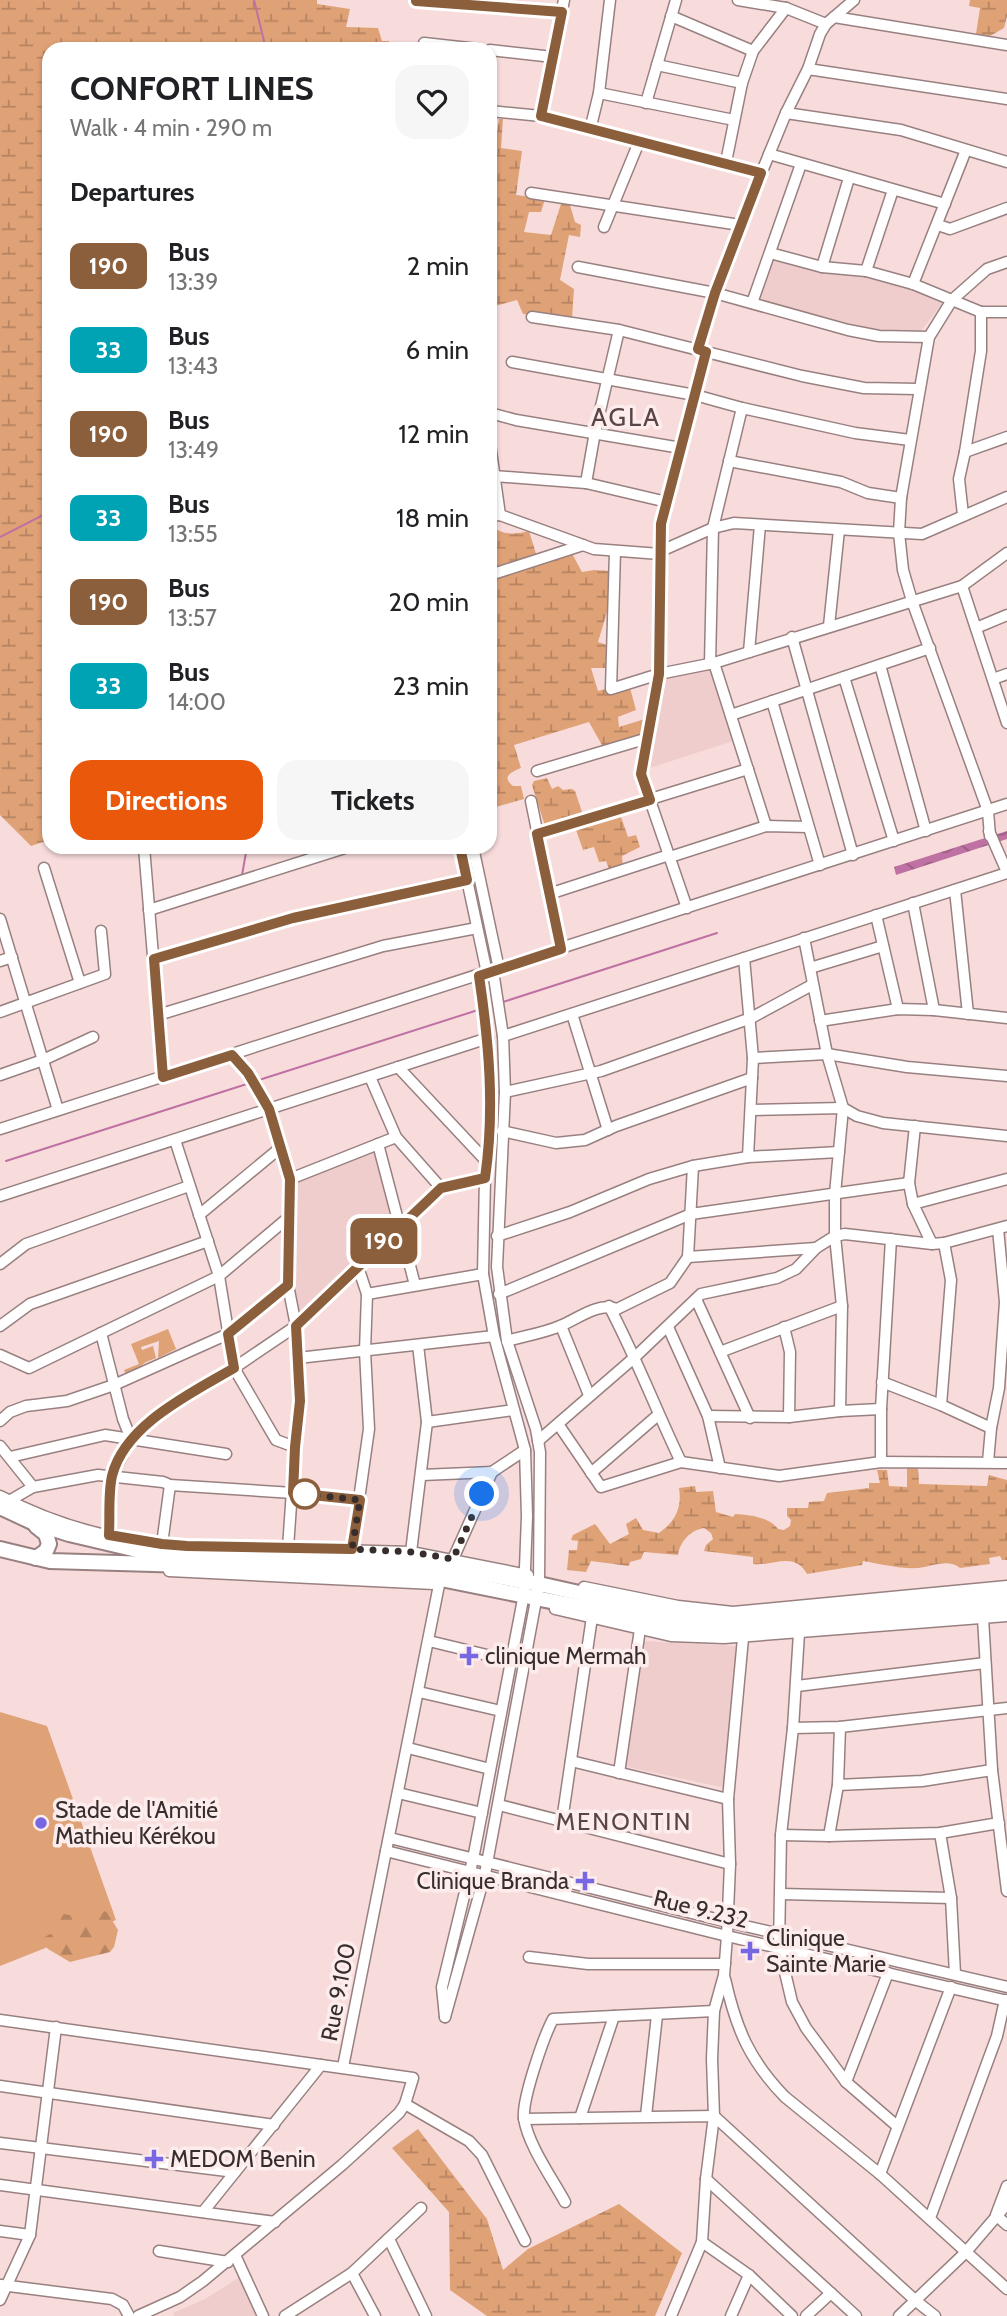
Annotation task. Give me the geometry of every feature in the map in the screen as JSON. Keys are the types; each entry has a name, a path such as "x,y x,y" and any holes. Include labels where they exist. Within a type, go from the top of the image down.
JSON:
{"highway":[{"path":"3,1502 46,1534 50,1544 43,1559"},
{"path":"32,1522 95,1542 137,1550 402,1561 449,1566 670,1625 717,1630 1007,1605"},
{"path":"0,1549 43,1559 393,1571 531,1590 673,1614 730,1619 1007,1594"}],"street":[{"path":"541,116 564,0"},
{"path":"590,131 599,93 610,0"},
{"path":"646,103 676,0"},
{"path":"738,0 836,13 1007,45"},
{"path":"687,908 641,774 659,674 661,524 695,395 715,293 740,225 786,113 808,69 820,34 836,13 854,0"},
{"path":"416,1 562,12"},
{"path":"726,162 742,83 753,51 786,8"},
{"path":"671,16 753,51"},
{"path":"497,51 553,58"},
{"path":"657,65 742,83"},
{"path":"808,69 1007,99"},
{"path":"599,93 733,120"},
{"path":"497,112 541,116 590,131 726,162 761,173"},
{"path":"786,113 901,131 1007,162"},
{"path":"604,227 639,142"},
{"path":"913,284 966,150"},
{"path":"769,154 945,204"},
{"path":"752,303 801,164"},
{"path":"822,267 849,178"},
{"path":"866,271 893,190"},
{"path":"531,193 740,225"},
{"path":"938,225 950,229 1007,208"},
{"path":"770,253 822,267 866,271 913,284 981,312 1007,312"},
{"path":"503,1036 1007,873 992,840 985,812 912,601 903,570 899,533 909,440 929,337 952,300 987,269 1007,262"},
{"path":"578,267 715,293 848,330 879,336 929,337"},
{"path":"963,515 959,479 981,351 981,312"},
{"path":"532,317 619,330 802,376 864,388 918,389"},
{"path":"586,483 619,330"},
{"path":"512,362 695,395 855,433 909,440"},
{"path":"742,408 713,528 712,663 766,826"},
{"path":"497,415 681,448"},
{"path":"965,452 1007,438"},
{"path":"729,461 841,482 868,493 901,498"},
{"path":"497,476 586,483 667,502"},
{"path":"497,516 594,550 661,552 713,528 734,523 922,534 1007,497"},
{"path":"749,652 760,525"},
{"path":"829,626 839,530"},
{"path":"497,573 583,545"},
{"path":"615,551 611,689 659,674 712,663 962,586 1007,553"},
{"path":"962,586 1007,723"},
{"path":"976,628 1007,615"},
{"path":"792,637 853,855"},
{"path":"731,715 930,648"},
{"path":"880,665 926,831"},
{"path":"993,679 1007,674"},
{"path":"844,677 894,841"},
{"path":"772,701 820,865"},
{"path":"537,771 648,738"},
{"path":"537,834 748,769"},
{"path":"531,801 561,949"},
{"path":"0,1129 1007,804"},
{"path":"549,894 766,826 808,827"},
{"path":"145,854 163,1077"},
{"path":"149,910 326,854"},
{"path":"461,854 477,928 489,972 503,1036 505,1092 497,1236 499,1294 507,1341 538,1441 541,1492 531,1590 499,1805 485,1874 445,2017 442,1987 471,1872 511,1661 531,1590 525,1450 494,1336 483,1274 485,1178 491,1093 489,972 474,854"},
{"path":"44,868 80,983"},
{"path":"154,959 293,918 467,880"},
{"path":"955,890 968,1014"},
{"path":"913,903 934,1010"},
{"path":"876,915 898,1009"},
{"path":"0,919 58,1111"},
{"path":"158,1015 383,946 477,928"},
{"path":"0,1012 105,974 102,931"},
{"path":"804,938 827,1054 843,1108 835,1194 835,1236 842,1306 840,1410"},
{"path":"810,968 883,946"},
{"path":"0,961 12,957"},
{"path":"744,958 753,1058 748,1157"},
{"path":"505,1092 592,1073 751,1018 813,985"},
{"path":"820,1021 898,1009 1007,1018"},
{"path":"572,1014 592,1073 607,1130"},
{"path":"0,1074 43,1060 93,1037"},
{"path":"0,1196 488,1038"},
{"path":"753,1058 827,1054 907,1067 1007,1076"},
{"path":"232,1055 248,1073 269,1109 290,1179 288,1285 296,1326 300,1401 288,1548"},
{"path":"398,1067 488,1163"},
{"path":"370,1077 396,1137 441,1188"},
{"path":"502,1131 556,1143 585,1140 752,1078"},
{"path":"751,1110 843,1108 857,1116 883,1123 1007,1136"},
{"path":"915,1126 909,1183 913,1204 932,1244"},
{"path":"290,1179 396,1137"},
{"path":"175,1140 219,1276 234,1368 276,1440 295,1447"},
{"path":"378,1144 415,1285"},
{"path":"199,1215 280,1148"},
{"path":"497,1236 570,1212 649,1179 693,1166 748,1157 839,1152"},
{"path":"507,1341 561,1326 589,1312 609,1307 617,1309 670,1283 688,1257 693,1166"},
{"path":"109,1535 113,1475 131,1439 168,1407 234,1368 296,1326 441,1188 485,1178"},
{"path":"913,1204 1007,1179"},
{"path":"499,1294 691,1214 909,1183"},
{"path":"0,1264 26,1244 189,1186"},
{"path":"0,1355 29,1368 101,1334 219,1276 289,1217"},
{"path":"538,1441 635,1357 701,1294 777,1278 796,1269 816,1248 835,1236 845,1234 932,1244 1002,1228 1005,1302 1003,1387 991,1428 988,1462"},
{"path":"881,1462 882,1382 891,1239"},
{"path":"0,1326 30,1304 208,1241"},
{"path":"941,1405 951,1280 944,1243"},
{"path":"688,1257 816,1248"},
{"path":"352,1549 369,1429 365,1351 367,1294 358,1267"},
{"path":"367,1294 483,1274"},
{"path":"0,1420 10,1412 26,1406 67,1401 114,1385 228,1334 288,1285"},
{"path":"696,1299 750,1418"},
{"path":"720,1352 842,1306"},
{"path":"609,1307 635,1357 658,1415 681,1462"},
{"path":"561,1326 589,1395"},
{"path":"668,1327 708,1416 720,1468"},
{"path":"784,1327 790,1352 789,1417"},
{"path":"101,1334 131,1439"},
{"path":"298,1358 494,1336"},
{"path":"411,1552 427,1422 418,1345"},
{"path":"882,1382 991,1428"},
{"path":"708,1416 789,1417 840,1410 881,1409"},
{"path":"427,1422 514,1410"},
{"path":"591,1473 658,1415"},
{"path":"558,1424 602,1487 681,1462 779,1476 881,1462 1007,1463"},
{"path":"10,1457 105,1435 226,1454"},
{"path":"0,1446 33,1487"},
{"path":"422,1475 492,1472 525,1450"},
{"path":"453,1559 492,1472"},
{"path":"3,1502 33,1487 98,1475 170,1485 360,1500"},
{"path":"162,1544 170,1485"},
{"path":"3,1502 54,1521 109,1535 162,1544 411,1552 453,1559 592,1617 671,1636 743,1638 1007,1616"},
{"path":"43,1559 112,1569 531,1590 733,1612 1007,1586"},
{"name":"Rue 9.100","path":"0,2020 343,2067 439,1585"},
{"path":"562,1821 592,1617"},
{"path":"982,1618 992,1770 1007,1891"},
{"path":"619,1773 640,1629"},
{"path":"799,1633 797,1686 781,1835 781,1894 777,1933 779,1947 792,2002 799,2016 846,2082 897,2126"},
{"path":"671,2316 702,2242 713,2116 714,2011 724,1970 728,1922 728,1799 743,1638"},
{"path":"429,1642 511,1661"},
{"path":"797,1686 985,1663"},
{"path":"419,1692 500,1711"},
{"path":"793,1728 840,1727 1007,1708"},
{"path":"829,1836 838,1785 840,1727"},
{"path":"408,1748 490,1769"},
{"path":"571,1761 728,1799"},
{"path":"838,1785 922,1781 992,1770"},
{"path":"398,1793 482,1813"},
{"path":"499,1805 730,1864"},
{"path":"781,1835 940,1833 999,1824"},
{"path":"940,1833 951,1898 955,1974"},
{"name":"Rue 9.232","path":"390,1838 728,1922 1007,1987"},
{"name":"Rue 9.232","path":"386,1851 727,1936 1006,2000"},
{"path":"781,1894 951,1898"},
{"path":"453,1940 467,1944"},
{"path":"529,1958 588,1964 724,1970"},
{"path":"724,1970 741,2036 758,2066 771,2082 785,2097 880,2174 1007,2289"},
{"path":"846,2082 888,1973"},
{"path":"880,2174 951,1987"},
{"path":"930,2218 997,2036 1006,2000"},
{"path":"565,2202 541,2160 524,2119 534,2071 553,2018 714,2011"},
{"path":"646,2116 657,2015"},
{"path":"580,2118 614,2016"},
{"path":"0,2301 3,2286 30,2235 56,2027"},
{"path":"203,2212 321,2065"},
{"path":"138,2316 163,2311 192,2289 275,2222 390,2122 405,2104 413,2078 343,2067"},
{"path":"0,2086 274,2124"},
{"path":"405,2104 469,2141 482,2155 525,2241"},
{"path":"524,2119 713,2116 935,2316"},
{"path":"0,2143 236,2172"},
{"path":"706,2179 856,2316"},
{"path":"0,2185 275,2222"},
{"path":"996,2215 1007,2186"},
{"path":"900,2316 965,2253 1007,2204"},
{"path":"285,2316 352,2273 421,2207"},
{"path":"996,2215 1007,2225"},
{"path":"0,2231 30,2235"},
{"path":"389,2239 426,2316"},
{"path":"702,2242 749,2275 792,2316"},
{"path":"159,2251 231,2258"},
{"path":"231,2258 263,2316"},
{"path":"352,2273 375,2316"},
{"path":"731,2316 749,2275"},
{"path":"3,2286 112,2298 123,2305 129,2316"},
{"path":"806,2316 831,2293"}],"shaded area":[{"path":"772,258 821,272 860,275 942,298 944,301 921,331 876,331 757,299"},
{"path":"709,668 733,741 650,768 666,677"},
{"path":"377,1148 390,1195 393,1223 299,1316 293,1285 291,1239 294,1181"},
{"path":"642,1641 736,1646 725,1788 623,1766"},
{"path":"240,2277 257,2316 174,2316 173,2313 205,2299"}],"green space":[{"path":"0,0 317,0 317,4 350,9 346,27 378,28 382,41 389,42 42,42 42,842 31,846 0,815"},
{"path":"970,0 1007,0 1004,28 990,36 976,34 980,8 969,6"},
{"path":"499,119 503,119 501,148 522,151 516,195 545,199 541,212 529,212 524,232 551,235 561,204 570,205 575,222 581,225 580,237 569,235 560,280 574,289 572,318 523,314 517,300 497,305"},
{"path":"497,530 508,533 529,531 537,557 569,548 582,572 610,571 611,599 598,642 609,646 609,668 591,668 598,691 606,689 609,695 630,688 636,710 618,717 619,727 645,719 642,735 603,747 589,722 514,745 521,768 511,773 508,780 513,786 521,786 524,799 497,807"},
{"path":"547,778 552,789 558,786 563,790 575,791 583,815 545,826 532,785 534,781"},
{"path":"620,814 628,837 636,835 640,847 622,856 623,865 609,869 606,861 599,862 594,847 583,850 575,827"},
{"path":"168,1329 176,1349 158,1358 159,1341 141,1347 142,1350 153,1346 156,1358 127,1376 124,1370 139,1364 131,1344"},
{"path":"907,1467 918,1468 919,1484 987,1486 989,1475 1007,1480 1007,1560 1002,1560 1000,1556 989,1558 990,1564 960,1568 945,1563 904,1568 863,1561 862,1565 807,1574 802,1567 790,1561 753,1564 753,1557 704,1551 713,1539 711,1533 704,1528 687,1537 678,1555 644,1552 641,1559 630,1562 629,1566 591,1561 586,1572 567,1570 569,1550 577,1550 578,1541 571,1540 573,1535 595,1524 610,1544 629,1534 626,1524 636,1518 643,1530 659,1533 670,1524 676,1513 680,1501 679,1488 695,1486 696,1492 713,1491 716,1512 733,1517 735,1514 759,1517 784,1530 790,1526 791,1520 787,1516 787,1508 808,1508 809,1502 824,1501 827,1493 869,1488 869,1483 880,1483 877,1470 887,1470 889,1486 907,1487"},
{"name":"Stade de l'Amitié Mathieu Kérékou","path":"0,1712 47,1726 116,1920 0,1966"},
{"path":"90,1910 107,1912 118,1930 110,1952 70,1962 48,1949 42,1942 43,1938 50,1934 62,1935 56,1918 64,1914 83,1918"},
{"path":"418,2129 487,2219 503,2270 528,2249 619,2204 682,2253 655,2316 487,2316 450,2290 449,2212 392,2148"}],"water":[{"path":"1007,831 1007,839 896,875 894,867"}],"waterway":[{"path":"254,0 264,42"},
{"path":"0,537 42,516"},
{"path":"242,875 246,854"},
{"path":"503,1002 717,933"},
{"path":"259,1080 478,1010"},
{"path":"6,1161 250,1083"}],"bus line":[{"name":"190","path":"416,1 562,12 541,116 590,131 726,162 761,173 715,293 698,349 706,352 661,524 659,674 641,774 650,800 537,834 561,949 479,976 488,1038 491,1093 485,1178 441,1188 296,1326 300,1401 293,1493 360,1500 352,1549 187,1546 109,1535 113,1475 131,1439 168,1407 234,1368 228,1334 288,1285 290,1179 269,1109 248,1073 232,1055 163,1077 154,959 293,918 467,880 461,854"}],"place":[{"name":"clinique Mermah","path":"469,1656"},
{"name":"Stade de l'Amitié Mathieu Kérékou","path":"41,1823"},
{"name":"Clinique Branda","path":"585,1881"},
{"name":"Clinique Sainte Marie","path":"750,1951"},
{"name":"MEDOM Benin","path":"154,2159"}],"district":[{"name":"AGLA","path":"626,417"},
{"name":"MENONTIN","path":"624,1821"}],"route":[{"path":"305,1494 360,1500 352,1549 411,1552 453,1559 482,1494"}]}
